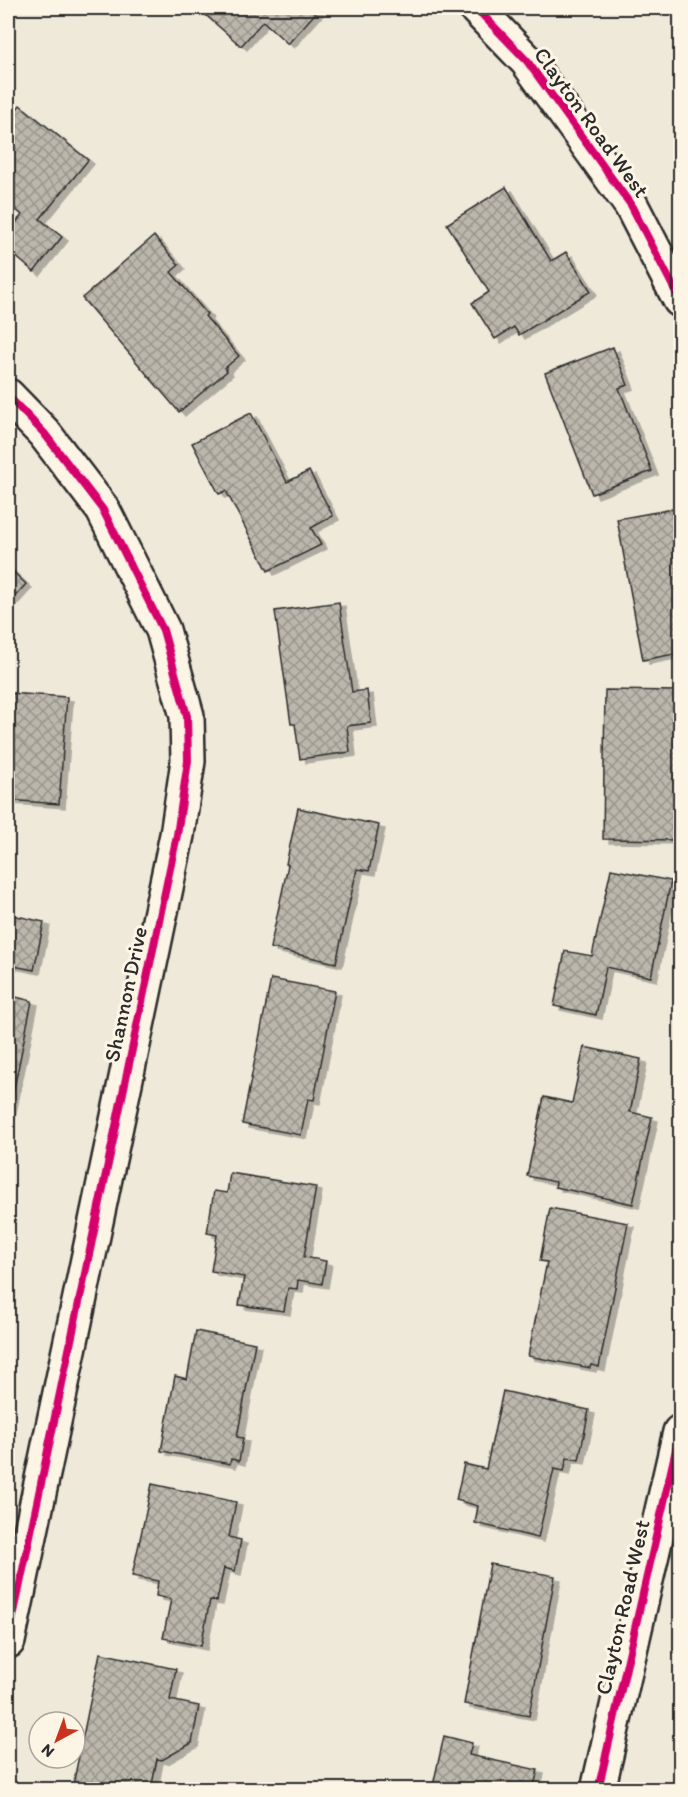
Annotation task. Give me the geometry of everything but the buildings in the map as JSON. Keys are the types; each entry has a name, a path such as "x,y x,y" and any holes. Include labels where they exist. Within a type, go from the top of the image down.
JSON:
{"street":[{"name":"Clayton Road West","path":"476,8 527,61 631,205 681,300"},
{"name":"Shannon Drive","path":"8,396 44,433 103,510 163,630 187,716 188,761 177,835 8,1641"},
{"name":"Clayton Road West","path":"598,1790 681,1432"}],"cycle path":[{"path":"476,8 527,61 631,205 680,300"},
{"path":"8,396 44,433 103,510 163,630 187,716 188,761 177,835 8,1641"},
{"path":"598,1790 680,1432"}]}
